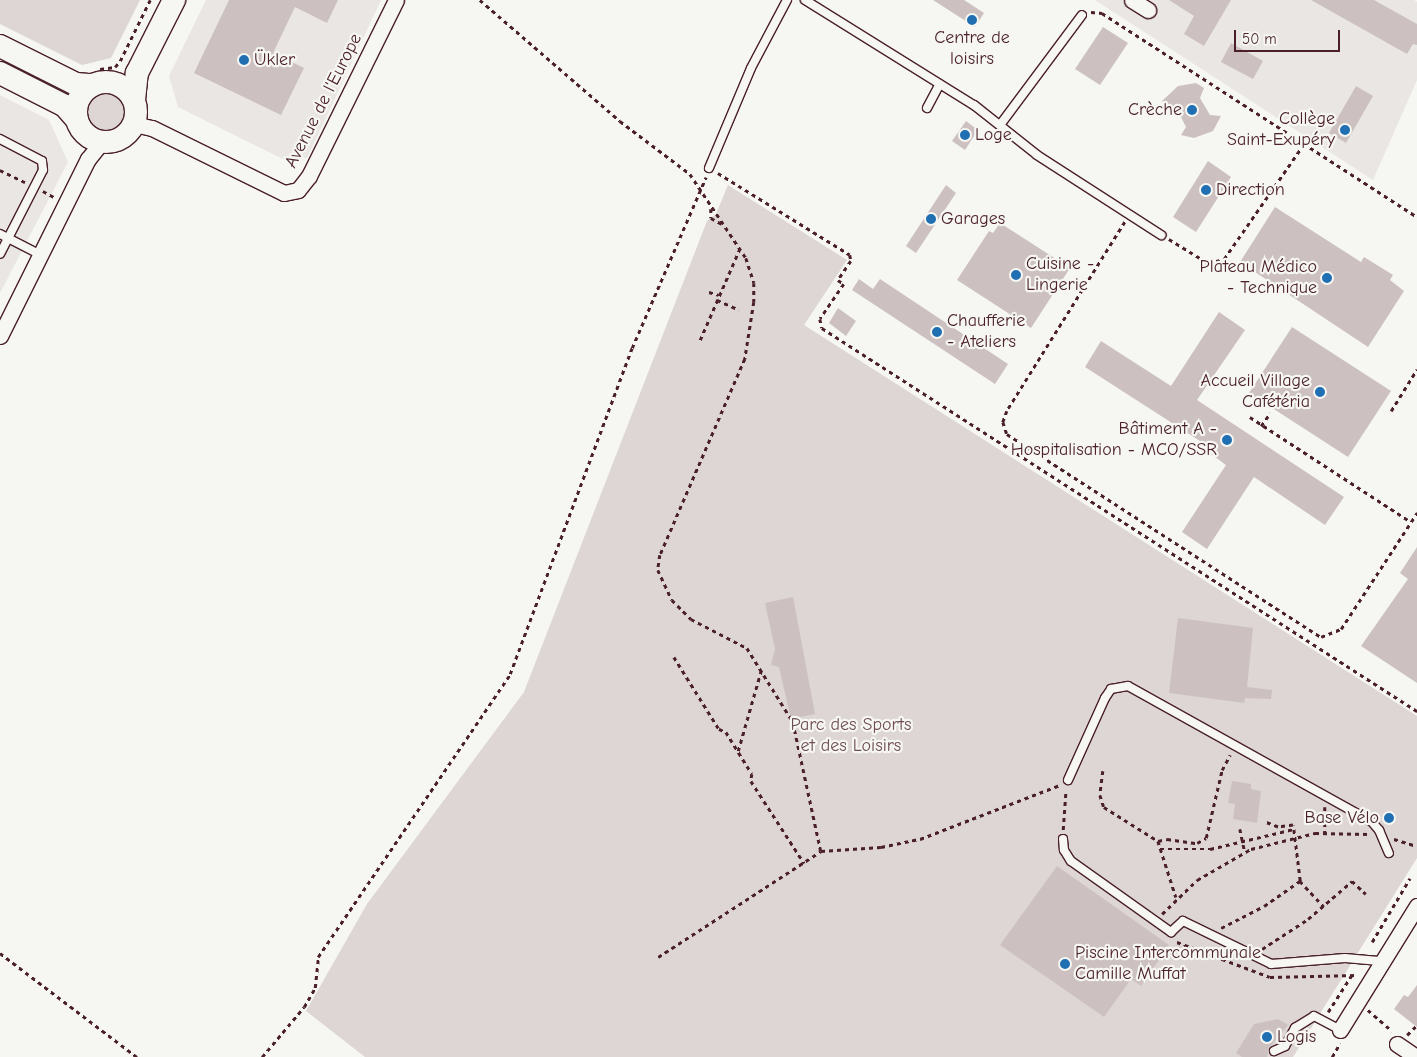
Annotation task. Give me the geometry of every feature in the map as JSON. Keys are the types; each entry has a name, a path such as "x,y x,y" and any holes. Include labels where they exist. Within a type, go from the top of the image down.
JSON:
{"main road":[{"path":"0,46 76,84 98,79 124,68 158,0"},
{"path":"0,73 65,106 77,120 86,135 102,142 121,138 134,124 137,73 174,0"},
{"path":"98,79 122,87 134,100"},
{"path":"77,120 78,100 98,79"}],"street":[{"name":"Avenue de l'Europe","path":"134,124 152,128 284,193 298,190 309,176 396,0"},
{"path":"1132,0 1148,10"},
{"path":"0,336 88,159 102,142"},
{"path":"1340,1030 1417,906"},
{"path":"1397,1044 1416,1057"}],"lane":[{"path":"710,168 751,68 787,0"},
{"path":"805,0 940,84 1000,124 1037,155 1162,235"},
{"path":"1000,124 1082,15"},
{"path":"927,108 940,84"},
{"path":"0,139 42,161 43,170 0,254"},
{"path":"0,234 41,255"},
{"path":"1068,780 1105,698 1119,686 1135,689 1234,747 1372,822 1382,836 1389,853"},
{"path":"1063,839 1064,850 1071,861 1171,932 1183,921 1208,935 1271,964 1345,958 1382,961"},
{"path":"1274,1051 1285,1046 1295,1028 1306,1019 1314,1016 1340,1030"}],"path":[{"path":"98,79 120,61 150,0"},
{"path":"480,0 620,120 690,174 740,248 754,283 752,331 745,359 660,555 658,570 672,600 691,619 747,648 793,722 821,851"},
{"path":"1082,15 1102,13 1417,217"},
{"path":"1162,235 1208,263 1224,259 1304,144"},
{"path":"262,1057 304,1006 315,988 318,957 510,674 632,348 710,168 850,255 851,260 838,280 844,284 820,319 822,328 1417,711"},
{"path":"711,207 711,218 723,224"},
{"path":"1130,214 1007,411 1003,422 1007,434 1322,637 1341,629 1417,513"},
{"path":"700,340 740,248"},
{"path":"709,292 720,295"},
{"path":"718,300 739,310"},
{"path":"1391,411 1417,369"},
{"path":"1261,426 1270,413"},
{"path":"1250,417 1261,426 1411,522"},
{"path":"674,657 719,729 726,732 738,751 752,774 751,782 804,863"},
{"path":"738,751 761,671"},
{"path":"1158,841 1167,839 1197,843 1206,838 1222,770 1234,747"},
{"path":"1103,770 1100,795 1104,807 1158,841 1176,898"},
{"path":"658,957 821,851 880,847 920,839 1054,790 1068,780"},
{"path":"1063,839 1068,780"},
{"path":"1324,807 1325,838"},
{"path":"1265,822 1278,827 1293,825 1300,881 1324,907"},
{"path":"1240,829 1245,852"},
{"path":"1160,849 1210,849 1294,829"},
{"path":"1156,921 1176,898 1210,871 1245,852 1295,836 1325,832 1382,836 1417,846"},
{"path":"1372,942 1410,878"},
{"path":"1199,949 1208,935 1264,906 1300,881"},
{"path":"1254,972 1262,948 1324,907 1352,881 1366,894"},
{"path":"1163,958 1187,945"},
{"path":"0,953 137,1057"},
{"path":"1322,1021 1352,973"},
{"path":"1359,998 1388,1026 1397,1044"}],"shaded area":[{"path":"206,0 381,0 307,158 285,160 178,107 169,76"},
{"name":"Collège Saint-Exupéry","path":"1095,0 1414,0 1417,2 1417,80 1373,180"},
{"path":"0,95 49,120 68,162 0,293"}],"green space":[{"path":"0,0 140,0 111,58 82,65 0,24"},
{"path":"102,91 110,91 121,97 127,112 121,127 110,133 102,133 91,127 85,116 85,108 91,97"},
{"name":"Parc des Sports et des Loisirs","path":"728,185 847,260 804,325 1417,716 1417,858 1293,1057 365,1057 306,1011 367,904 524,692 707,221 716,214"}],"building":[{"name":"Ükler","path":"229,0 338,0 327,23 295,7 273,53 304,68 281,115 194,73"},
{"name":"Centre de loisirs","path":"933,0 964,0 984,13 975,27"},
{"path":"1169,0 1231,0 1204,46 1184,34 1194,16"},
{"path":"1311,0 1374,0 1417,24 1417,45 1413,44 1407,54"},
{"path":"1103,27 1128,43 1100,85 1075,69"},
{"path":"1231,43 1263,61 1253,79 1221,62"},
{"name":"Crèche","path":"1196,83 1204,88 1200,98 1210,115 1221,116 1213,131 1194,138 1181,135 1186,127 1179,113 1162,101 1178,86"},
{"path":"1356,86 1373,96 1346,143 1329,133"},
{"name":"Loge","path":"966,121 978,130 965,150 952,141"},
{"name":"Direction","path":"1208,161 1231,177 1196,232 1173,217"},
{"name":"Garages","path":"946,185 956,193 916,253 906,246"},
{"name":"Plateau Médico - Technique","path":"1275,207 1361,262 1364,257 1393,275 1390,280 1404,291 1368,347 1240,262"},
{"name":"Cuisine - Lingerie","path":"1000,223 1070,268 1031,328 957,280 989,231 993,233"},
{"name":"Chaufferie - Ateliers","path":"859,279 873,289 880,279 1008,364 995,384 852,290"},
{"path":"838,308 856,321 846,336 829,323"},
{"name":"Bâtiment A - Hospitalisation - MCO/SSR","path":"1219,312 1245,330 1197,400 1344,497 1325,525 1254,477 1207,549 1182,532 1226,465 1211,454 1214,450 1085,367 1101,341 1171,386"},
{"name":"Accueil Village Cafétéria","path":"1292,327 1391,391 1348,457 1249,393"},
{"path":"1417,547 1417,683 1361,646 1408,579 1400,573"},
{"path":"793,597 815,714 791,719 779,667 771,665 775,649 765,603"},
{"path":"1178,618 1253,628 1247,687 1272,690 1271,699 1245,698 1244,703 1169,693"},
{"path":"1232,781 1251,784 1251,789 1261,791 1257,823 1233,819 1235,804 1228,803"},
{"path":"1057,866 1169,945 1158,954 1161,957 1141,986 1131,979 1104,1017 1000,945"},
{"path":"1417,985 1417,1027 1394,1009 1404,995 1408,997"},
{"name":"Logis","path":"1278,1019 1288,1025 1269,1048 1267,1057 1242,1057 1236,1053 1254,1024"}],"place":[{"name":"Centre de loisirs","path":"972,20"},
{"name":"Ükler","path":"244,60"},
{"name":"Crèche","path":"1192,110"},
{"name":"Collège Saint-Exupéry","path":"1345,130"},
{"name":"Loge","path":"965,135"},
{"name":"Direction","path":"1206,190"},
{"name":"Garages","path":"931,219"},
{"name":"Cuisine - Lingerie","path":"1016,275"},
{"name":"Plateau Médico - Technique","path":"1327,278"},
{"name":"Chaufferie - Ateliers","path":"937,332"},
{"name":"Accueil Village Cafétéria","path":"1320,392"},
{"name":"Bâtiment A - Hospitalisation - MCO/SSR","path":"1227,440"},
{"name":"Base Vélo","path":"1389,818"},
{"name":"Piscine Intercommunale Camille Muffat","path":"1065,964"},
{"name":"Logis","path":"1267,1037"}]}
